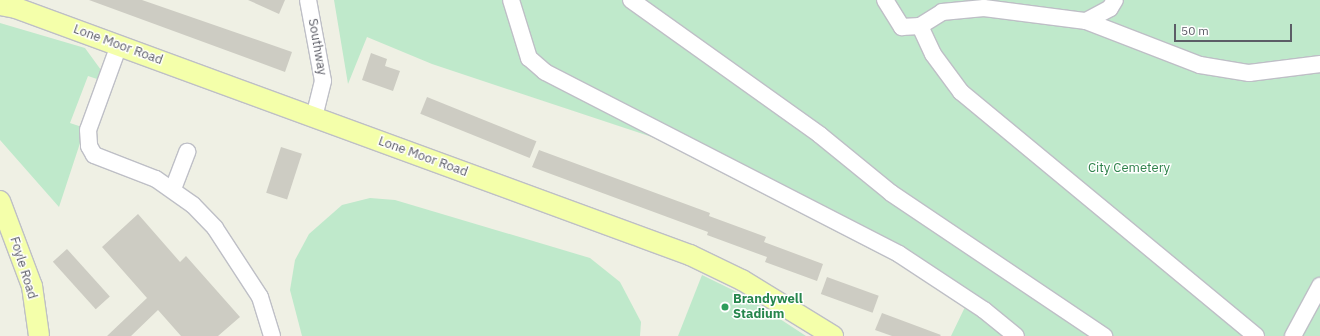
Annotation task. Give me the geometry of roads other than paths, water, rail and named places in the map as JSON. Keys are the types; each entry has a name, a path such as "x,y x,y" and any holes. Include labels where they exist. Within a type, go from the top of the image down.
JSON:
{"main road":[{"name":"Lone Moor Road","path":"0,5 119,45 690,255 742,280 833,336"},
{"name":"Foyle Road","path":"0,201 32,286 39,336"}],"street":[{"name":"Southway","path":"308,0 323,81 314,117"},
{"path":"511,0 529,58 545,72 899,254 984,310 1016,336"},
{"path":"631,0 820,135 891,193 1104,336"},
{"path":"884,0 902,27 920,26 942,12 958,9 991,9 1086,21 1200,65 1249,73 1320,64"},
{"path":"1086,21 1110,8 1115,0"},
{"path":"920,26 933,54 961,92 1256,336"},
{"path":"119,45 88,130 89,146 94,155 173,189 210,222 260,297 272,336"},
{"path":"173,189 187,152"},
{"path":"1293,336 1320,286"}],"place":[{"name":"Brandywell Stadium","path":"725,307"}],"park label":[{"name":"City Cemetery","path":"1129,168"}]}
